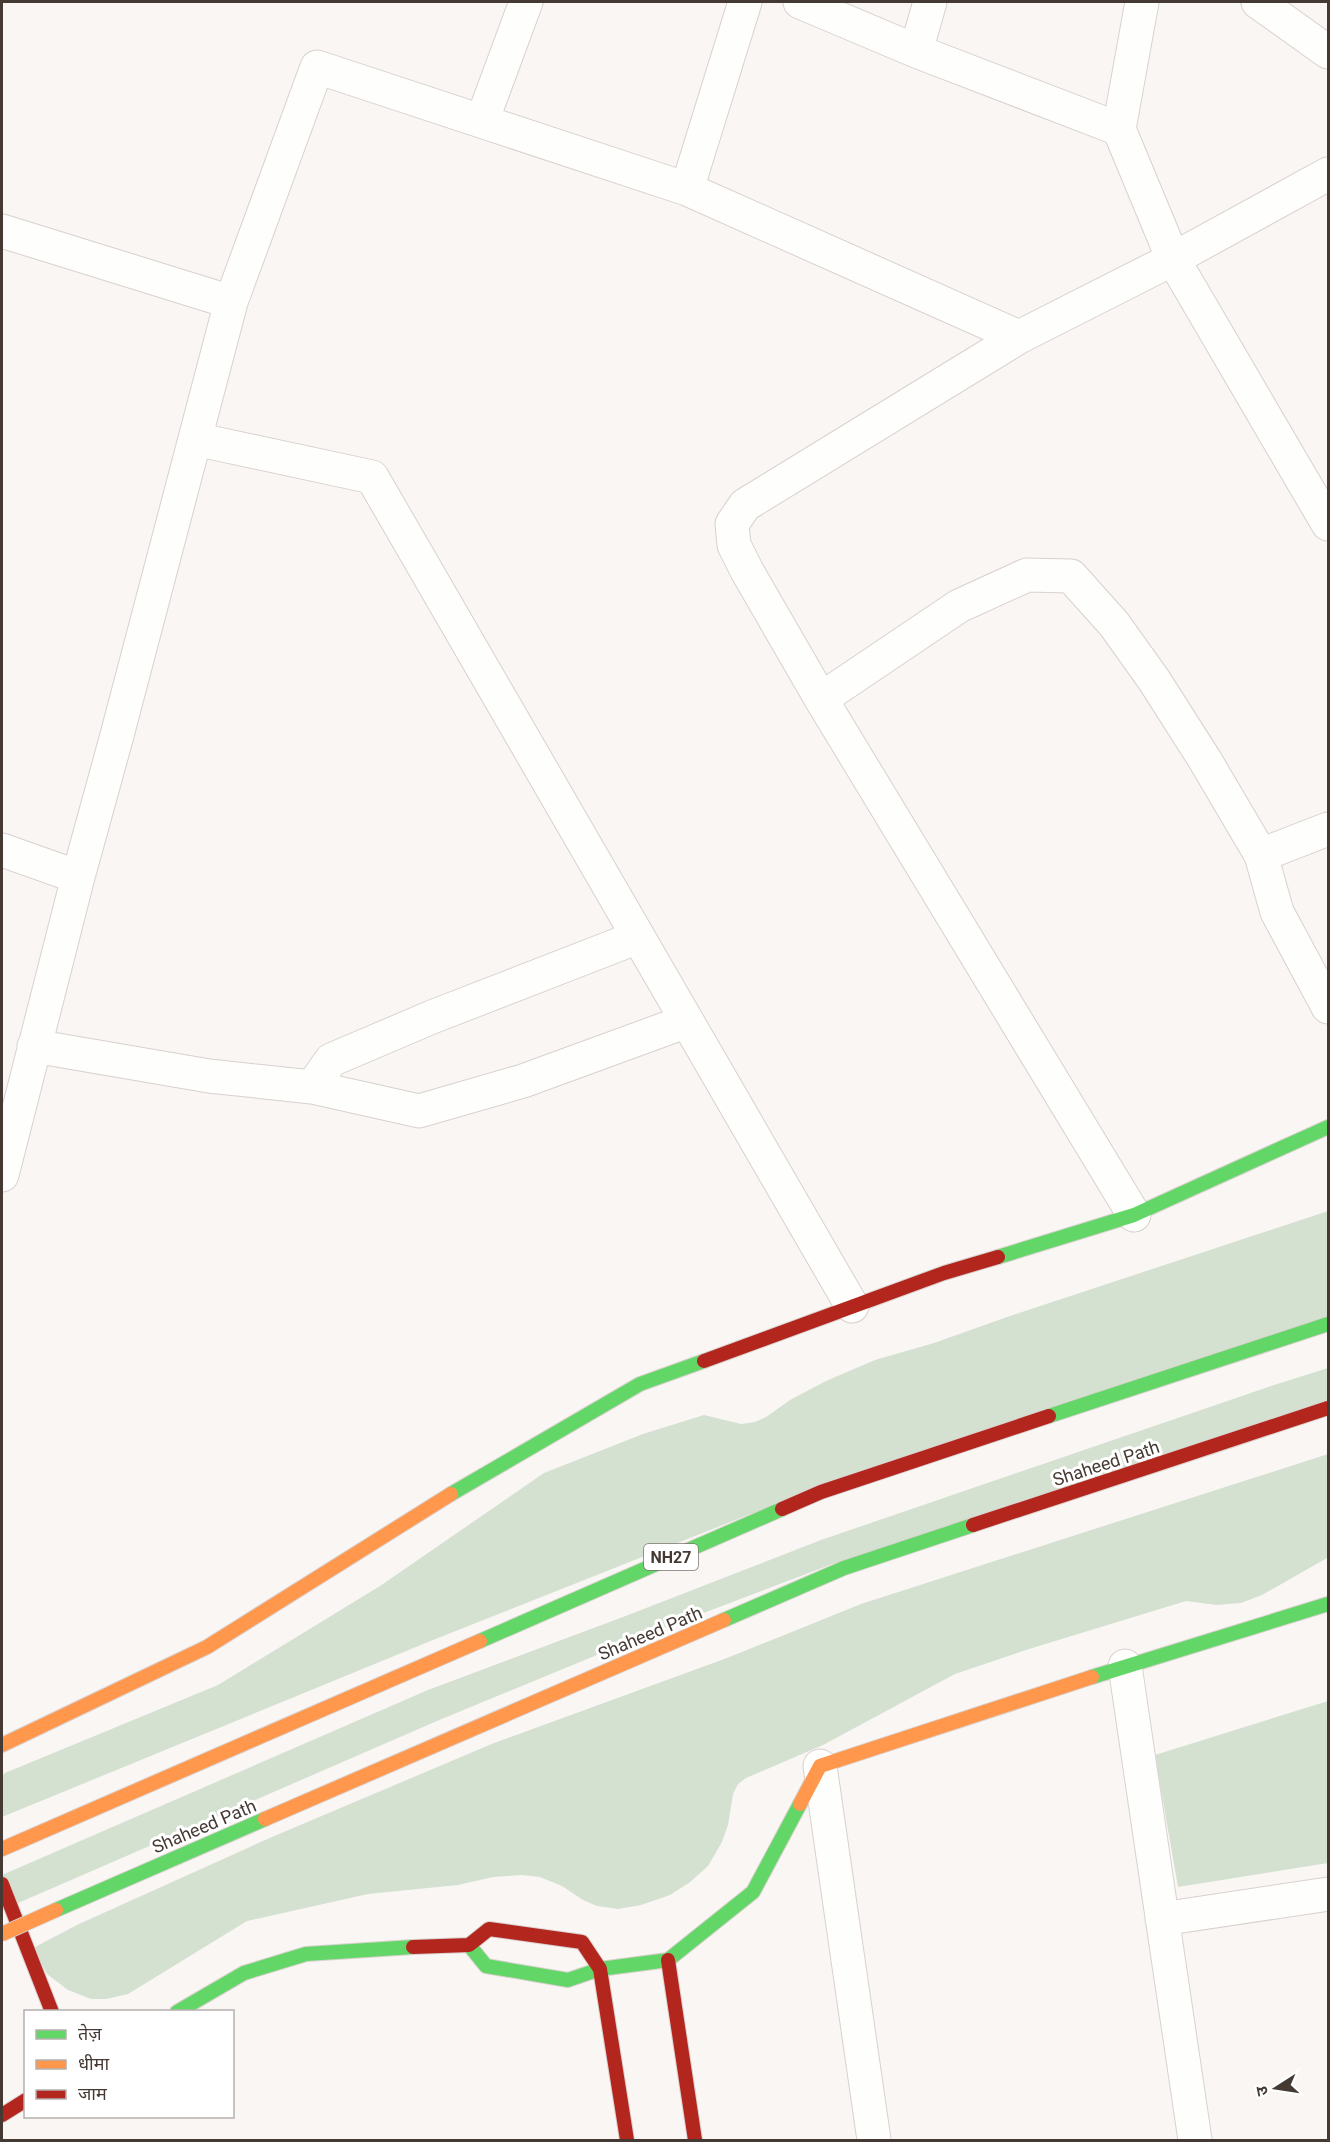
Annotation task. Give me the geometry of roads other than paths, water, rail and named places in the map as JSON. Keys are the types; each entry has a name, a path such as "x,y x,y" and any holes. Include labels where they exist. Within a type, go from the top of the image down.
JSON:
{"main road":[{"path":"2,1745 207,1647 437,1502 640,1384 944,1273 1134,1215 1329,1127"},
{"name":"NH27","path":"2,1849 821,1492 1329,1324"},
{"name":"Shaheed Path","path":"2,1934 844,1568 1329,1408"},
{"path":"469,1945 486,1966 568,1980 600,1969 668,1960 753,1892 820,1766 1019,1699 1329,1604"},
{"path":"2,1884 51,2010"},
{"path":"180,2010 244,1973 306,1954 469,1945 489,1929 582,1942 600,1969 627,2140"},
{"path":"668,1960 695,2140"},
{"path":"2,2115 24,2101"}],"street":[{"path":"482,121 526,2"},
{"path":"687,189 745,2"},
{"path":"800,2 916,51 1119,129"},
{"path":"916,51 930,2"},
{"path":"1143,2 1119,129 1173,259 1329,524"},
{"path":"1258,2 1329,52"},
{"path":"2,1175 78,877 231,302 317,67 687,189 1019,337"},
{"path":"1134,1215 747,571 734,545 732,524 745,505 1019,337 1173,259 1329,174"},
{"path":"2,231 231,302"},
{"path":"195,439 372,477 852,1306"},
{"path":"822,699 959,606 1027,575 1071,576 1114,624 1154,680 1205,760 1261,855 1276,912 1329,1007"},
{"path":"1261,855 1329,829"},
{"path":"2,850 78,877"},
{"path":"312,1087 331,1060 432,1017 638,937"},
{"path":"34,1046 209,1076 312,1087 419,1111 523,1081 687,1021"},
{"path":"1125,1666 1195,2140"},
{"path":"820,1766 874,2140"},
{"path":"1162,1919 1329,1894"}]}
